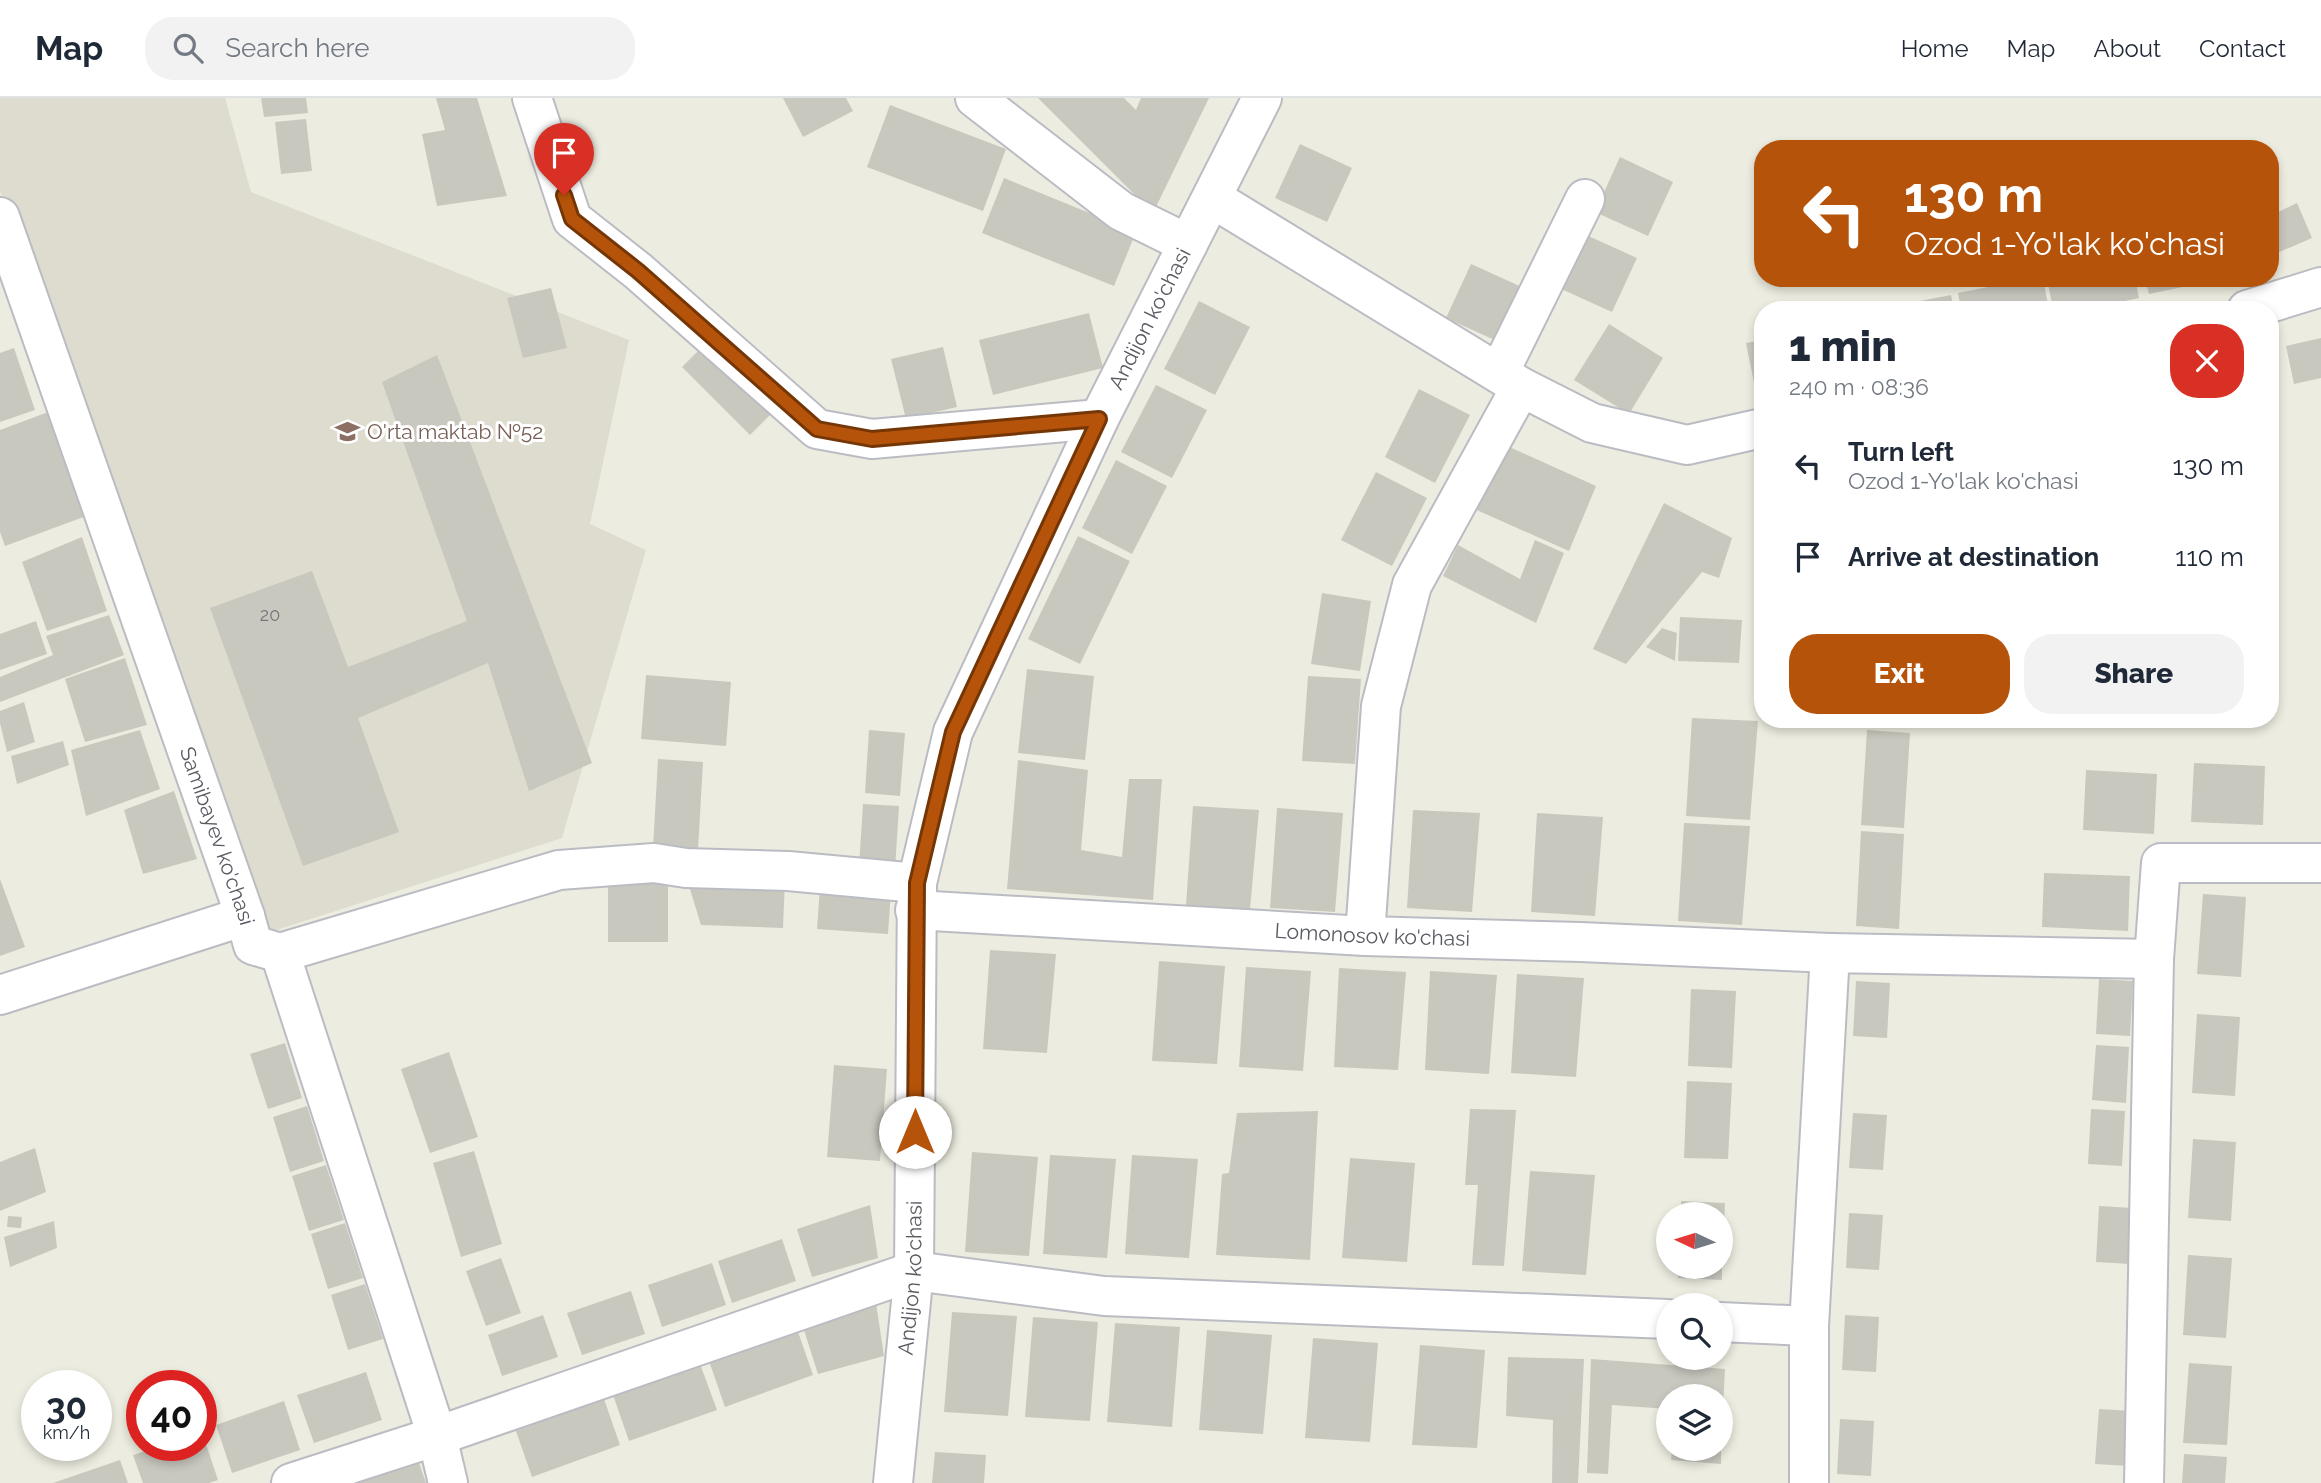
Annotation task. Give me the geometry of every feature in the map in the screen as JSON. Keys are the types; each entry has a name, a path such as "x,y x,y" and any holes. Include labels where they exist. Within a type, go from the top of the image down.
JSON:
{"street":[{"path":"532,98 572,219 638,271 817,429 872,439 1099,419"},
{"path":"975,98 1121,211 1188,244"},
{"name":"Andijon ko'chasi","path":"893,1483 914,1271 916,896 953,732 1099,419 1262,98"},
{"path":"1212,198 1510,380 1592,423 1687,445 1754,430"},
{"path":"1365,936 1381,706 1412,585 1510,380 1585,199"},
{"name":"Samibayev ko'chasi","path":"0,218 253,945 280,953"},
{"path":"2277,301 2321,288"},
{"name":"Lomonosov ko'chasi","path":"280,953 559,870 654,863 686,868 788,871 916,896 1365,936 1830,953 2154,959"},
{"path":"2144,1483 2154,959 2161,863 2321,863"},
{"path":"0,995 245,916"},
{"path":"280,953 437,1436 448,1483"},
{"path":"1809,1483 1809,1326 1830,953"},
{"path":"291,1483 437,1436 914,1271 1104,1296 1656,1319"},
{"path":"1733,1323 1809,1326"}],"shaded area":[{"name":"O'rta maktab №52","path":"0,98 225,98 251,192 629,340 590,524 646,550 562,838 261,935 0,191"}],"building":[{"path":"261,98 306,98 308,113 264,117"},
{"path":"436,98 477,98 507,196 437,206 422,134 445,130"},
{"path":"783,98 846,98 853,111 803,137"},
{"path":"1038,98 1124,98 1136,110 1141,98 1209,98 1153,213"},
{"path":"890,105 1006,149 983,211 867,167"},
{"path":"306,119 312,171 281,174 275,122"},
{"path":"1300,144 1352,168 1327,222 1275,198"},
{"path":"1620,157 1673,182 1648,236 1595,212"},
{"path":"1004,178 1136,232 1114,286 982,233"},
{"path":"2297,203 2312,238 2279,252 2279,212"},
{"path":"1584,234 1637,258 1612,312 1559,288"},
{"path":"1471,264 1524,288 1499,342 1446,318"},
{"path":"1988,287 2045,287 2047,301 1959,301 1958,293"},
{"path":"2049,287 2137,287 2139,298 2125,301 2051,301"},
{"path":"2147,287 2183,287 2149,294"},
{"path":"551,288 567,348 523,358 507,298"},
{"path":"1951,295 1952,301 1920,301"},
{"path":"1199,301 1250,327 1215,395 1164,369"},
{"path":"1089,313 1103,368 993,395 979,340"},
{"path":"1609,324 1663,358 1629,414 1574,380"},
{"path":"2321,338 2321,378 2294,384 2286,346"},
{"path":"709,340 777,408 750,435 682,367"},
{"path":"1754,342 1754,383 1746,343"},
{"path":"943,347 957,407 906,419 891,359"},
{"path":"14,348 35,410 0,422 0,353"},
{"path":"437,355 592,763 529,791 488,663 358,718 399,832 303,866 210,608 312,571 348,667 467,621 382,382"},
{"path":"1156,385 1207,410 1172,478 1121,452"},
{"path":"1419,389 1470,415 1435,483 1385,457"},
{"path":"51,411 89,515 5,546 0,532 0,430"},
{"path":"1505,445 1596,486 1569,551 1470,507"},
{"path":"1116,460 1167,486 1132,554 1082,528"},
{"path":"1376,472 1427,498 1392,566 1341,540"},
{"path":"1664,503 1732,538 1719,578 1702,572 1626,664 1593,649"},
{"path":"1078,536 1130,561 1080,664 1028,639"},
{"path":"82,537 107,611 47,631 22,562"},
{"path":"1535,540 1564,553 1536,623 1443,576 1458,545 1520,579"},
{"path":"1322,593 1371,601 1360,671 1311,664"},
{"path":"109,615 124,655 0,702 0,677 53,655 46,636"},
{"path":"1680,617 1742,620 1739,663 1678,661"},
{"path":"36,621 47,654 0,670 0,634"},
{"path":"1662,628 1677,633 1675,661 1646,647"},
{"path":"125,658 147,725 85,742 65,679"},
{"path":"1027,669 1094,676 1085,760 1018,753"},
{"path":"646,675 731,682 726,746 641,739"},
{"path":"1308,676 1361,679 1355,764 1302,761"},
{"path":"24,702 35,742 7,752 0,711"},
{"path":"1692,718 1754,721 1754,728 1757,728 1750,820 1686,816"},
{"path":"140,730 160,789 86,816 71,750"},
{"path":"869,730 905,733 900,796 865,793"},
{"path":"1867,730 1910,733 1904,828 1861,825"},
{"path":"63,741 69,765 17,784 11,756"},
{"path":"658,759 703,762 698,850 653,848"},
{"path":"1018,760 1088,770 1081,850 1122,857 1129,779 1162,779 1153,900 1007,889"},
{"path":"2194,763 2265,766 2263,825 2191,822"},
{"path":"2086,770 2157,774 2154,834 2083,830"},
{"path":"174,791 197,859 143,874 124,810"},
{"path":"863,804 899,806 895,869 859,867"},
{"path":"1193,806 1259,810 1250,909 1186,905"},
{"path":"1277,808 1343,813 1335,912 1270,908"},
{"path":"1413,810 1480,813 1472,912 1407,908"},
{"path":"1537,813 1603,817 1595,916 1531,912"},
{"path":"1684,823 1750,826 1742,925 1678,921"},
{"path":"1861,831 1904,834 1899,929 1856,926"},
{"path":"2044,873 2130,876 2128,931 2042,927"},
{"path":"686,876 785,880 783,928 701,925"},
{"path":"608,878 668,878 668,942 608,942"},
{"path":"0,879 25,947 0,956"},
{"path":"820,886 891,891 888,934 817,929"},
{"path":"2203,894 2246,897 2241,977 2197,974"},
{"path":"990,950 1056,954 1047,1053 983,1049"},
{"path":"1159,961 1225,966 1217,1064 1152,1061"},
{"path":"1246,967 1311,971 1303,1071 1239,1067"},
{"path":"1339,968 1406,972 1398,1070 1334,1067"},
{"path":"1430,971 1497,975 1489,1074 1425,1070"},
{"path":"1517,974 1584,978 1576,1077 1511,1073"},
{"path":"2099,979 2133,981 2130,1036 2096,1034"},
{"path":"1856,981 1890,983 1887,1038 1853,1036"},
{"path":"1691,989 1736,991 1732,1068 1688,1066"},
{"path":"2197,1014 2240,1017 2235,1096 2192,1093"},
{"path":"285,1043 302,1098 268,1109 250,1054"},
{"path":"2096,1045 2129,1047 2126,1103 2092,1100"},
{"path":"449,1052 478,1137 430,1153 401,1069"},
{"path":"834,1065 887,1069 880,1161 827,1157"},
{"path":"1687,1081 1732,1083 1728,1159 1684,1158"},
{"path":"307,1106 324,1161 290,1172 273,1117"},
{"path":"1470,1109 1516,1110 1504,1266 1472,1265 1478,1185 1465,1185"},
{"path":"2091,1109 2125,1111 2122,1166 2088,1164"},
{"path":"1318,1111 1310,1260 1216,1255 1222,1174 1229,1173 1237,1113"},
{"path":"1853,1113 1887,1115 1883,1170 1849,1168"},
{"path":"2193,1139 2236,1142 2231,1221 2188,1218"},
{"path":"35,1148 46,1192 0,1211 0,1162"},
{"path":"474,1151 502,1244 461,1257 433,1163"},
{"path":"972,1152 1038,1157 1029,1256 965,1252"},
{"path":"1050,1155 1116,1159 1107,1258 1043,1254"},
{"path":"1132,1155 1198,1159 1189,1258 1125,1254"},
{"path":"1350,1158 1415,1163 1407,1262 1342,1258"},
{"path":"326,1165 344,1220 309,1231 292,1176"},
{"path":"1530,1171 1595,1175 1586,1275 1522,1271"},
{"path":"870,1205 878,1258 812,1277 797,1229"},
{"path":"2099,1206 2133,1208 2130,1264 2096,1262"},
{"path":"1849,1213 1883,1215 1879,1270 1846,1268"},
{"path":"8,1216 22,1217 21,1228 7,1227"},
{"path":"54,1221 57,1248 10,1267 4,1237"},
{"path":"345,1223 363,1278 328,1289 311,1234"},
{"path":"782,1239 796,1281 732,1303 718,1261"},
{"path":"2188,1255 2232,1258 2226,1338 2183,1335"},
{"path":"501,1258 521,1313 486,1326 466,1271"},
{"path":"712,1263 726,1305 662,1327 648,1285"},
{"path":"365,1284 383,1339 348,1350 331,1295"},
{"path":"631,1291 645,1334 582,1355 567,1313"},
{"path":"876,1303 884,1356 818,1374 803,1327"},
{"path":"952,1312 1017,1316 1008,1416 944,1412"},
{"path":"543,1315 558,1357 502,1376 488,1335"},
{"path":"1845,1315 1879,1317 1876,1372 1842,1370"},
{"path":"1033,1317 1098,1322 1090,1421 1025,1417"},
{"path":"1115,1323 1180,1327 1172,1427 1107,1422"},
{"path":"797,1329 813,1375 725,1407 709,1361"},
{"path":"1207,1330 1272,1335 1263,1434 1199,1430"},
{"path":"1313,1338 1378,1343 1370,1442 1305,1438"},
{"path":"1420,1345 1485,1350 1477,1448 1412,1445"},
{"path":"1508,1357 1584,1359 1578,1483 1552,1483 1553,1420 1506,1416"},
{"path":"1591,1359 1656,1364 1656,1370 1725,1370 1724,1384 1656,1384 1656,1408 1612,1405 1608,1474 1587,1473"},
{"path":"2189,1363 2232,1366 2227,1445 2183,1443"},
{"path":"700,1364 717,1410 629,1441 613,1395"},
{"path":"366,1372 382,1420 314,1443 297,1395"},
{"path":"604,1399 620,1445 532,1477 516,1431"},
{"path":"284,1401 300,1450 232,1473 217,1425"},
{"path":"2099,1409 2132,1411 2129,1466 2095,1464"},
{"path":"1840,1419 1874,1421 1871,1476 1837,1474"},
{"path":"935,1452 986,1455 984,1483 932,1483"},
{"path":"2184,1454 2227,1457 2225,1483 2182,1483"},
{"path":"120,1460 128,1483 53,1483"},
{"path":"418,1460 426,1483 356,1483"},
{"path":"135,1461 212,1461 218,1480 209,1483 143,1483"},
{"path":"1684,1461 1721,1461 1721,1464"}],"place":[{"name":"O'rta maktab №52","path":"347,432"}],"route":[{"path":"564,195 572,219 638,271 817,429 872,439 1099,419 953,732 917,883 915,1132"}]}
